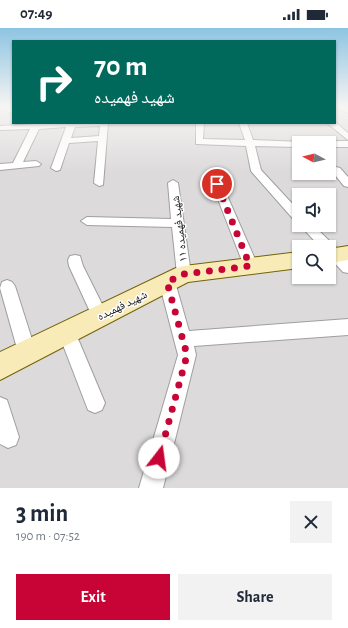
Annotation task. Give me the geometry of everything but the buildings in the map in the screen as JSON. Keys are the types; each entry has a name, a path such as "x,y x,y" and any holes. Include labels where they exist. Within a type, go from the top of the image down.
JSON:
{"street":[{"path":"17,165 35,128"},
{"path":"56,168 70,128"},
{"path":"98,183 104,128"},
{"path":"199,128 198,142 292,144"},
{"path":"245,128 250,143 256,171 292,210"},
{"path":"338,128 348,138"},
{"path":"66,141 103,138"},
{"path":"336,144 348,144"},
{"path":"0,167 36,164"},
{"path":"336,170 348,184"},
{"name":"شهید فهمیده ۱۱","path":"151,488 187,355 183,339 176,278 178,223 173,183"},
{"path":"217,184 250,266"},
{"path":"87,221 178,223"},
{"path":"313,232 321,240"},
{"path":"75,260 76,266 100,316"},
{"name":"شهید فهمیده","path":"0,366 176,278 292,261"},
{"path":"7,286 27,352"},
{"path":"183,339 348,327"},
{"path":"67,332 95,403"},
{"path":"0,407 8,437"}],"shaded area":[{"path":"0,128 348,128 348,488 0,488"}],"route":[{"path":"159,458 187,355 167,282 184,274 250,266 217,184"}]}
